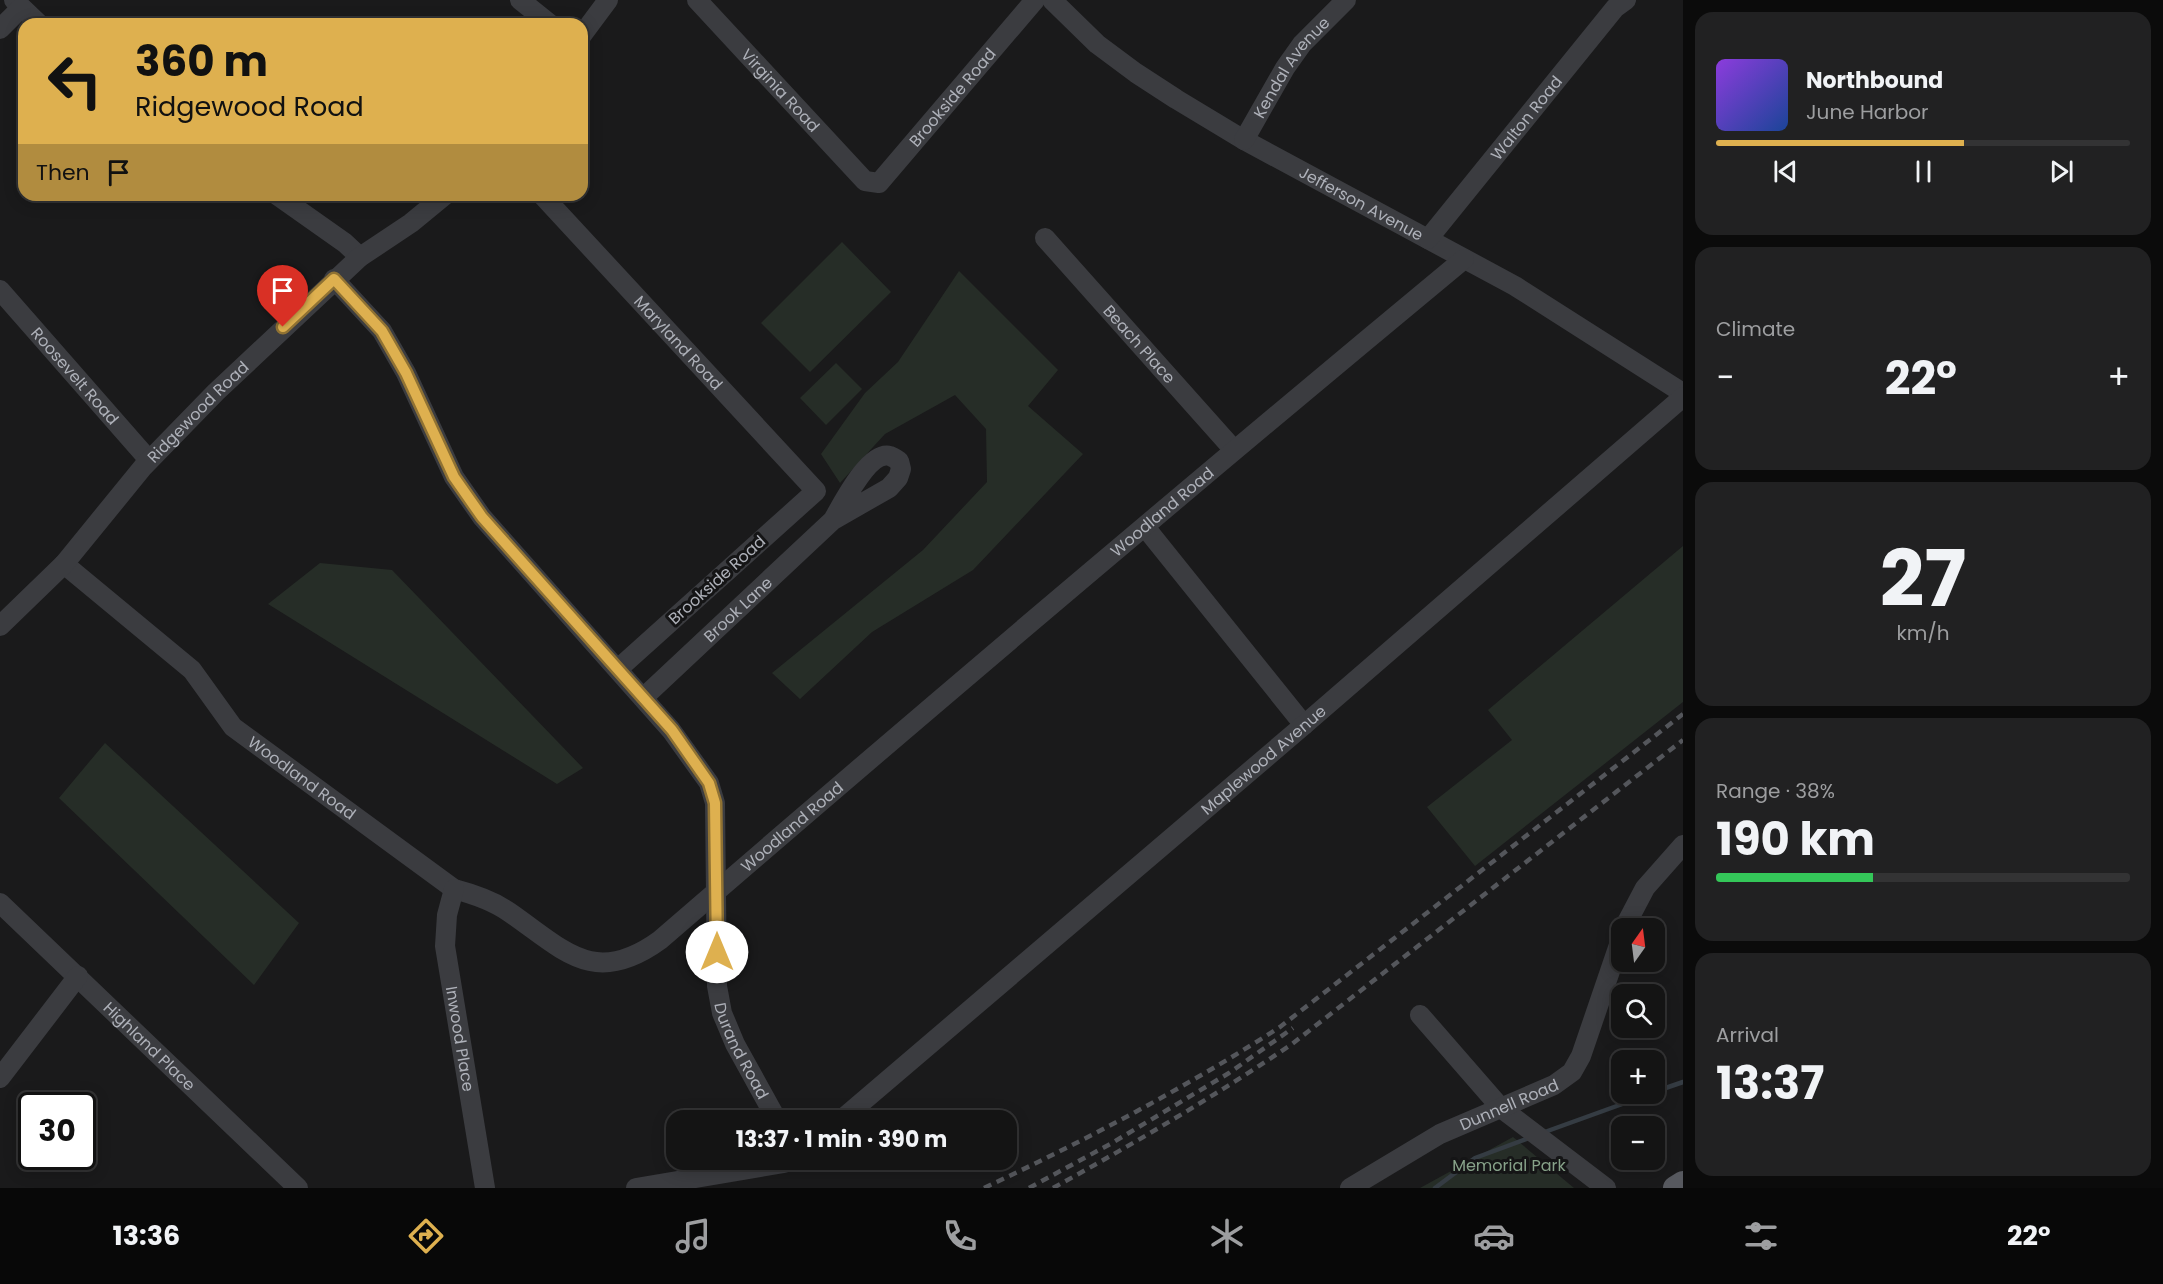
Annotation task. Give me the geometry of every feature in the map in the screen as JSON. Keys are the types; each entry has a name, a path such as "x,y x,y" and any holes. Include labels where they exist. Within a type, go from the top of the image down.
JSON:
{"main road":[{"path":"1675,1188 1683,1183"}],"street":[{"path":"520,0 542,18"},
{"path":"588,27 608,0"},
{"name":"Virginia Road","path":"697,0 865,181"},
{"name":"Brookside Road","path":"865,181 879,183 1035,0"},
{"name":"Jefferson Avenue","path":"1052,0 1097,44 1136,73 1244,140 1515,286 1683,393"},
{"name":"Kendal Avenue","path":"1244,140 1285,68 1302,44 1346,0"},
{"name":"Walton Road","path":"1428,239 1615,8 1626,0"},
{"path":"0,29 18,4 33,18"},
{"path":"286,201 345,243 360,257"},
{"name":"Ridgewood Road","path":"0,626 64,564 149,460 216,392 334,279 360,257 411,223 438,201"},
{"name":"Maryland Road","path":"548,201 816,491"},
{"name":"Beach Place","path":"1045,238 1234,450"},
{"name":"Woodland Road","path":"64,564 192,670 233,727 454,889 492,902 563,951 589,961 619,962 644,951 1234,450 1464,259"},
{"name":"Durand Road","path":"334,279 382,331 406,373 454,477 482,517 672,730 709,783 715,803 717,986 722,1013 735,1044 771,1110"},
{"name":"Roosevelt Road","path":"0,290 149,460"},
{"name":"Maplewood Avenue","path":"853,1110 1304,725 1683,397"},
{"name":"Brookside Road","path":"618,669 816,491"},
{"name":"Brook Lane","path":"643,698 833,520"},
{"path":"1145,527 1304,725"},
{"path":"1629,918 1645,888 1683,845"},
{"name":"Inwood Place","path":"454,889 447,915 444,946 485,1188"},
{"name":"Highland Place","path":"0,903 298,1188"},
{"name":"Dunnell Road","path":"1350,1188 1440,1134 1554,1086 1572,1072 1581,1056 1611,968"},
{"path":"0,1078 78,976"},
{"path":"1420,1015 1502,1108 1606,1188"},
{"path":"636,1188 743,1170"}],"green space":[{"path":"842,242 891,292 810,372 761,323"},
{"path":"959,271 1058,370 1028,406 1083,454 973,570 872,632 800,699 772,673 923,550 987,482 986,429 955,395 885,434 840,483 821,454 865,393 898,362"},
{"path":"836,363 862,389 826,425 800,398"},
{"path":"1683,546 1683,702 1475,866 1427,807 1512,740 1488,710"},
{"path":"320,563 392,570 583,768 557,784 268,604"},
{"path":"105,743 299,923 254,985 59,798"},
{"name":"Memorial Park","path":"1513,1137 1574,1188 1420,1188"}],"waterway":[{"path":"1665,1088 1683,1082"},
{"path":"1542,1133 1622,1104"},
{"path":"1435,1188 1475,1158 1532,1137"}],"railway":[{"path":"984,1188 1135,1112 1280,1027 1683,714"},
{"path":"1053,1188 1174,1119 1292,1044 1683,740"},
{"path":"1029,1188 1112,1143 1229,1073 1293,1028"}],"route":[{"path":"283,327 334,279 382,331 406,373 454,477 482,517 672,730 709,783 715,803 717,952"}]}
